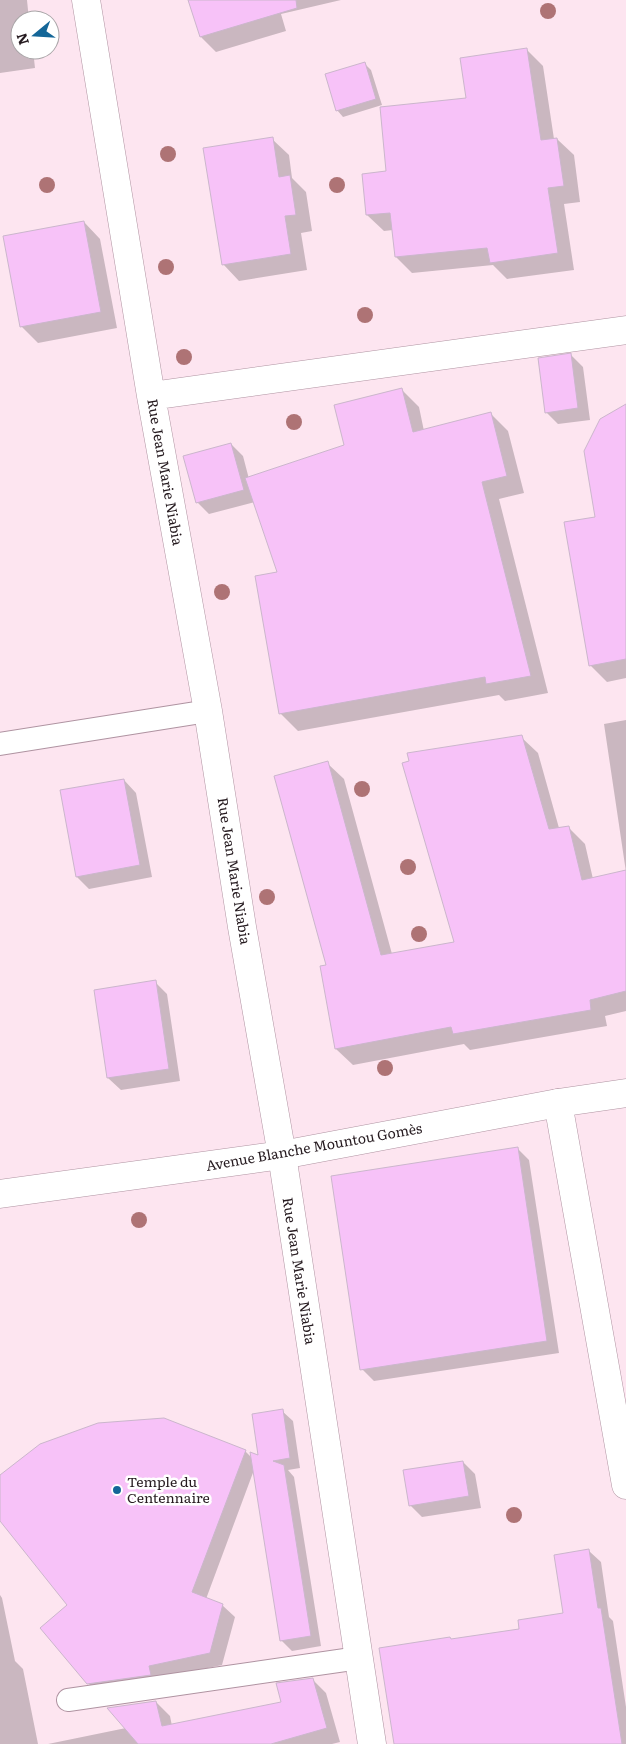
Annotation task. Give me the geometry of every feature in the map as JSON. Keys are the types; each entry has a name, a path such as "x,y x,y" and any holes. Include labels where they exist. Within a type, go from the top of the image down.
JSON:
{"street":[{"name":"Rue Jean Marie Niabia","path":"86,0 282,1154 372,1744"},
{"path":"152,396 626,330"},
{"name":"Avenue Blanche Mountou Gomès","path":"0,1194 282,1154 558,1103 626,1093"},
{"path":"558,1103 626,1485"}],"lane":[{"path":"0,744 208,711"},
{"path":"68,1700 359,1658"}],"building":[{"path":"188,0 296,0 297,8 200,37"},
{"path":"527,48 541,140 557,138 564,186 548,188 558,253 490,263 487,248 395,257 390,213 366,215 362,174 386,171 380,107 466,98 460,58"},
{"path":"365,62 376,99 336,111 325,74"},
{"path":"273,137 279,177 290,175 296,215 285,216 291,254 222,265 203,148"},
{"path":"84,221 101,312 20,327 3,236"},
{"path":"571,353 578,408 545,413 538,358"},
{"path":"402,388 413,432 491,412 507,476 482,482 531,676 486,684 485,677 279,714 255,576 277,572 245,478 344,445 334,405"},
{"path":"626,404 626,659 589,666 564,522 595,517 584,451 600,419"},
{"path":"231,443 244,490 196,503 183,456"},
{"path":"522,735 549,829 569,826 582,880 626,870 626,991 590,1000 591,1010 453,1034 451,1027 335,1049 320,966 326,965 274,776 328,761 381,955 454,942 402,763 409,761 407,753"},
{"path":"124,779 140,865 76,877 60,790"},
{"path":"156,980 169,1069 107,1078 94,990"},
{"path":"518,1147 547,1341 360,1370 331,1176"},
{"path":"283,1409 290,1458 273,1461 284,1465 311,1636 280,1641 250,1452 258,1455 252,1414"},
{"path":"164,1418 246,1450 192,1592 223,1604 210,1653 149,1666 151,1675 87,1684 40,1628 67,1605 0,1521 0,1475 40,1444 98,1423"},
{"path":"463,1461 469,1496 409,1506 403,1470"},
{"path":"589,1549 598,1608 601,1608 622,1744 394,1744 379,1648 519,1629 518,1620 563,1613 554,1555"},
{"path":"313,1678 327,1728 271,1744 138,1744 107,1708 156,1701 162,1726 281,1702 276,1683"}],"place":[{"name":"Temple du Centennaire","path":"117,1490"}]}
